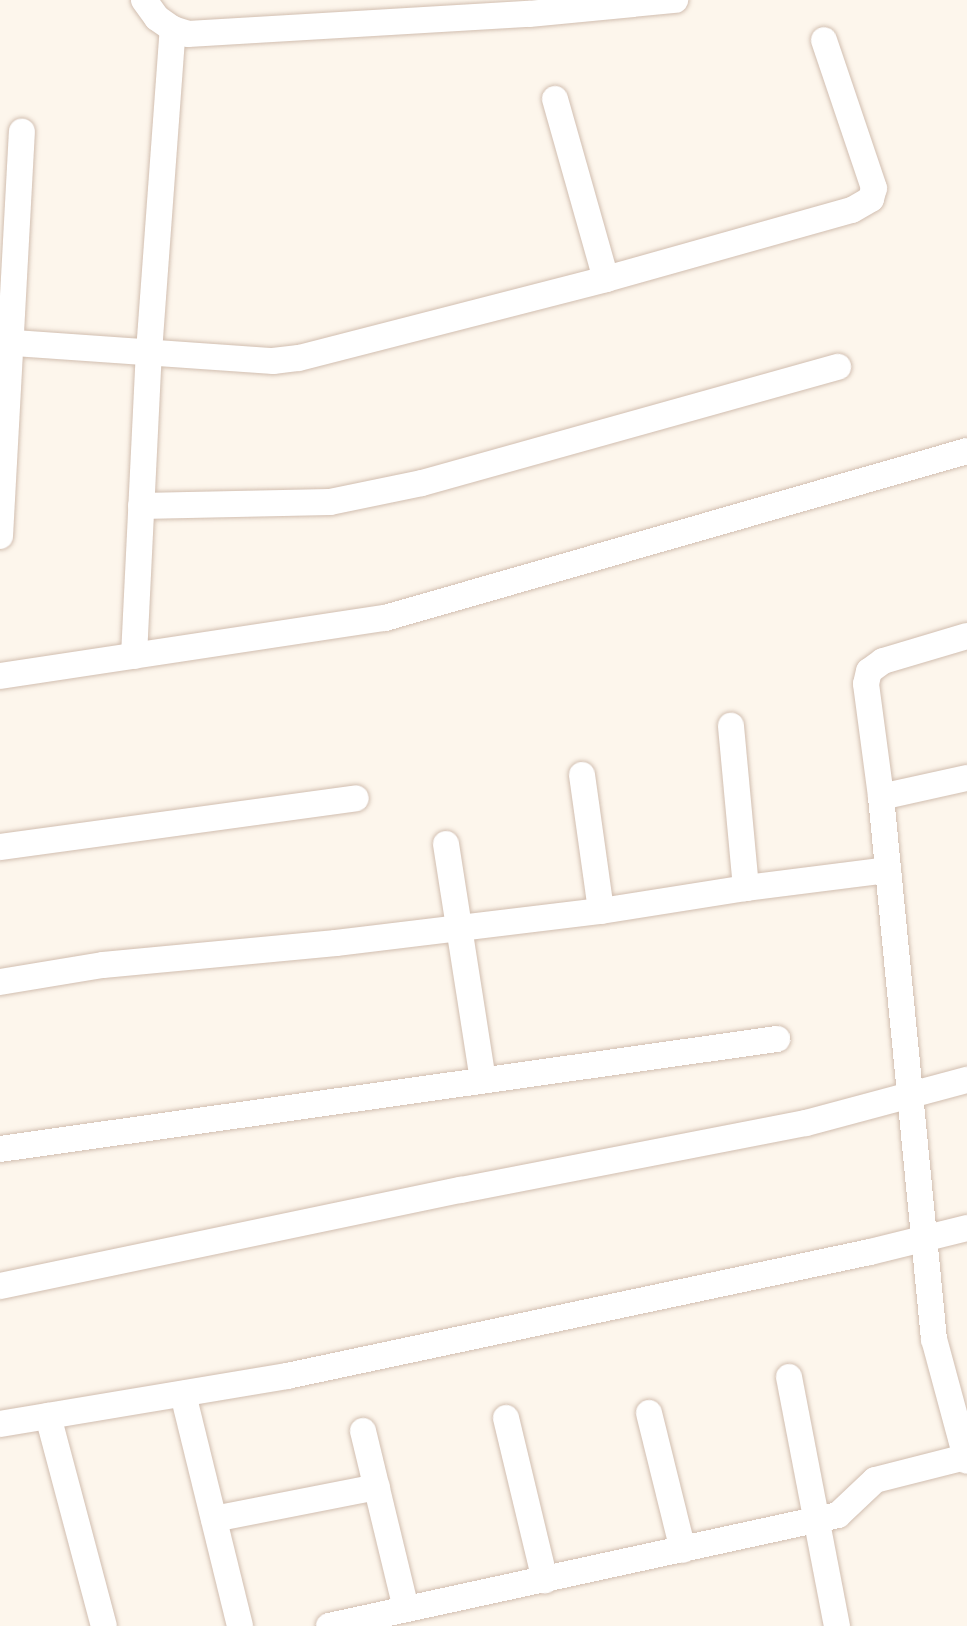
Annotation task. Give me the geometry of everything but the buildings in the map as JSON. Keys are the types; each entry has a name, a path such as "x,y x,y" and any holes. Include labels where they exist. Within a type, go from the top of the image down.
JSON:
{"street":[{"path":"144,0 157,18 173,29 188,34 529,14 675,0"},
{"path":"134,656 149,352 173,29"},
{"path":"6,343 274,361 299,358 606,279 852,210 871,199 874,188 824,40"},
{"path":"555,99 606,279"},
{"path":"0,536 6,343 22,132"},
{"path":"141,506 330,502 422,483 838,367"},
{"path":"0,676 385,618 967,451"},
{"path":"329,1626 838,1515 875,1480 966,1459 956,1376 934,1339 881,797 866,684 869,671 901,654 967,636"},
{"path":"731,726 746,888"},
{"path":"582,775 601,911"},
{"path":"881,797 967,778"},
{"path":"0,847 356,798"},
{"path":"446,844 483,1080"},
{"path":"0,982 103,965 601,911 746,888 888,870"},
{"path":"0,1149 777,1039"},
{"path":"0,1286 461,1190 806,1124 967,1080"},
{"path":"0,1424 287,1376 967,1228"},
{"path":"789,1377 814,1521 837,1626"},
{"path":"183,1394 240,1626"},
{"path":"649,1413 683,1550"},
{"path":"48,1416 104,1626"},
{"path":"506,1418 545,1580"},
{"path":"363,1431 407,1609"},
{"path":"214,1520 377,1488"}]}
